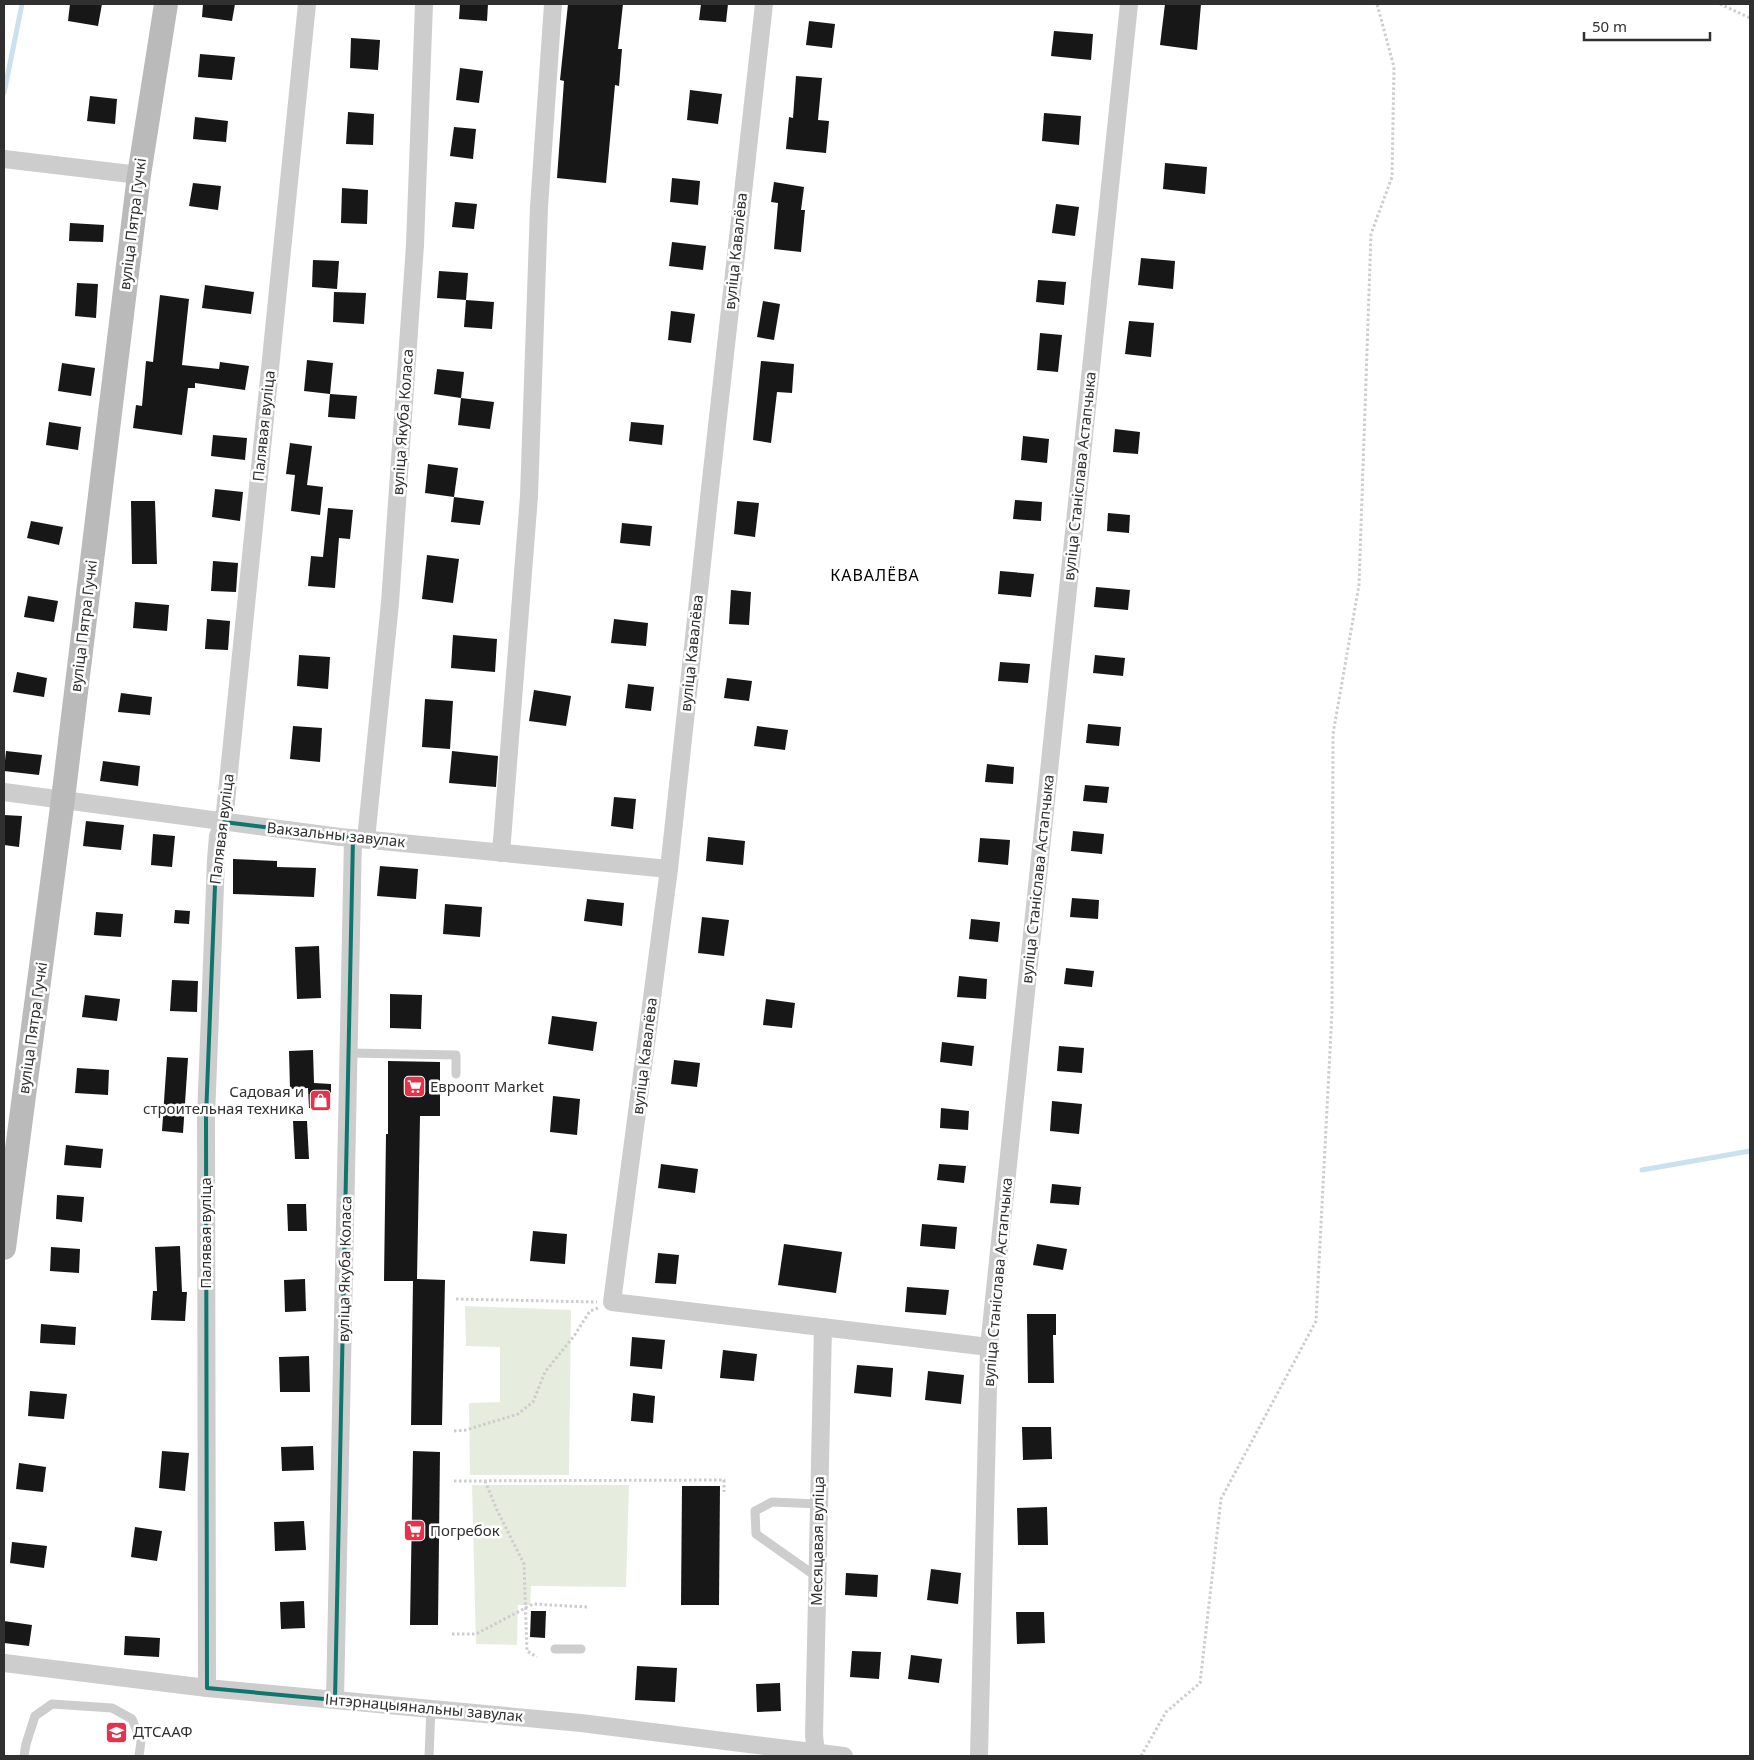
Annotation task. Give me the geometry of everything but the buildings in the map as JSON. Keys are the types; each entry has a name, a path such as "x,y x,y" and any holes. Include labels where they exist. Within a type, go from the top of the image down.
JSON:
{"street":[{"name":"вуліца Пятра Гучкі","path":"4,1248 63,799 139,175 166,4"},
{"name":"Палявая вуліца","path":"208,1688 206,1117 216,860 218,836 224,822 308,4"},
{"name":"вуліца Якуба Коласа","path":"335,1700 349,1053 360,838 390,603 415,245 424,4"},
{"path":"501,853 529,496 539,207 552,4"},
{"name":"вуліца Кавалёва","path":"612,1302 669,869 764,4"},
{"name":"вуліца Станіслава Астапчыка","path":"979,1756 989,1347 1129,4"},
{"path":"4,159 139,175"},
{"name":"Вакзальны завулак","path":"4,792 224,822 360,838 669,869"},
{"path":"612,1302 989,1347"},
{"name":"Месяцавая вуліца","path":"816,1754 814,1735 823,1328"},
{"name":"Інтэрнацыянальны завулак","path":"4,1663 208,1688 581,1723 816,1754 844,1756"}],"lane":[{"path":"349,1053 456,1055 456,1074"},
{"path":"818,1577 756,1534 755,1511 772,1502 819,1504"},
{"path":"555,1649 581,1649"},
{"path":"24,1756 35,1716 52,1704 112,1708 132,1719 142,1741 145,1756"},
{"path":"429,1756 431,1708"},
{"path":"139,1756 142,1741"}],"path":[{"path":"1140,1756 1166,1712 1200,1683 1221,1498 1316,1322 1332,1012 1333,734 1359,585 1371,234 1392,177 1394,67 1377,4"},
{"path":"1720,4 1750,18"},
{"path":"456,1299 612,1302"},
{"path":"454,1431 466,1430 518,1414 533,1402 545,1372 574,1336 590,1311 612,1302"},
{"path":"454,1481 724,1480 724,1492"},
{"path":"485,1481 524,1564 526,1651 537,1658"},
{"path":"452,1634 476,1634 533,1604 587,1607"}],"highlighted area":[{"path":"224,822 353,838 335,1700 207,1688 206,1117 216,860"}],"green space":[{"path":"465,1306 571,1310 569,1475 470,1475 469,1403 500,1402 500,1347 466,1346"},
{"path":"472,1485 629,1485 626,1587 531,1586 530,1605 518,1605 517,1645 476,1644"}],"waterway":[{"path":"4,93 22,4"},
{"path":"1642,1170 1750,1151"}],"place":[{"name":"Евроопт Market","path":"414,1087"},
{"name":"Садовая и строительная техника","path":"320,1101"},
{"name":"Погребок","path":"414,1531"},
{"name":"ДТСААФ","path":"117,1732"}],"district":[{"name":"КАВАЛЁВА","path":"875,575"}]}
